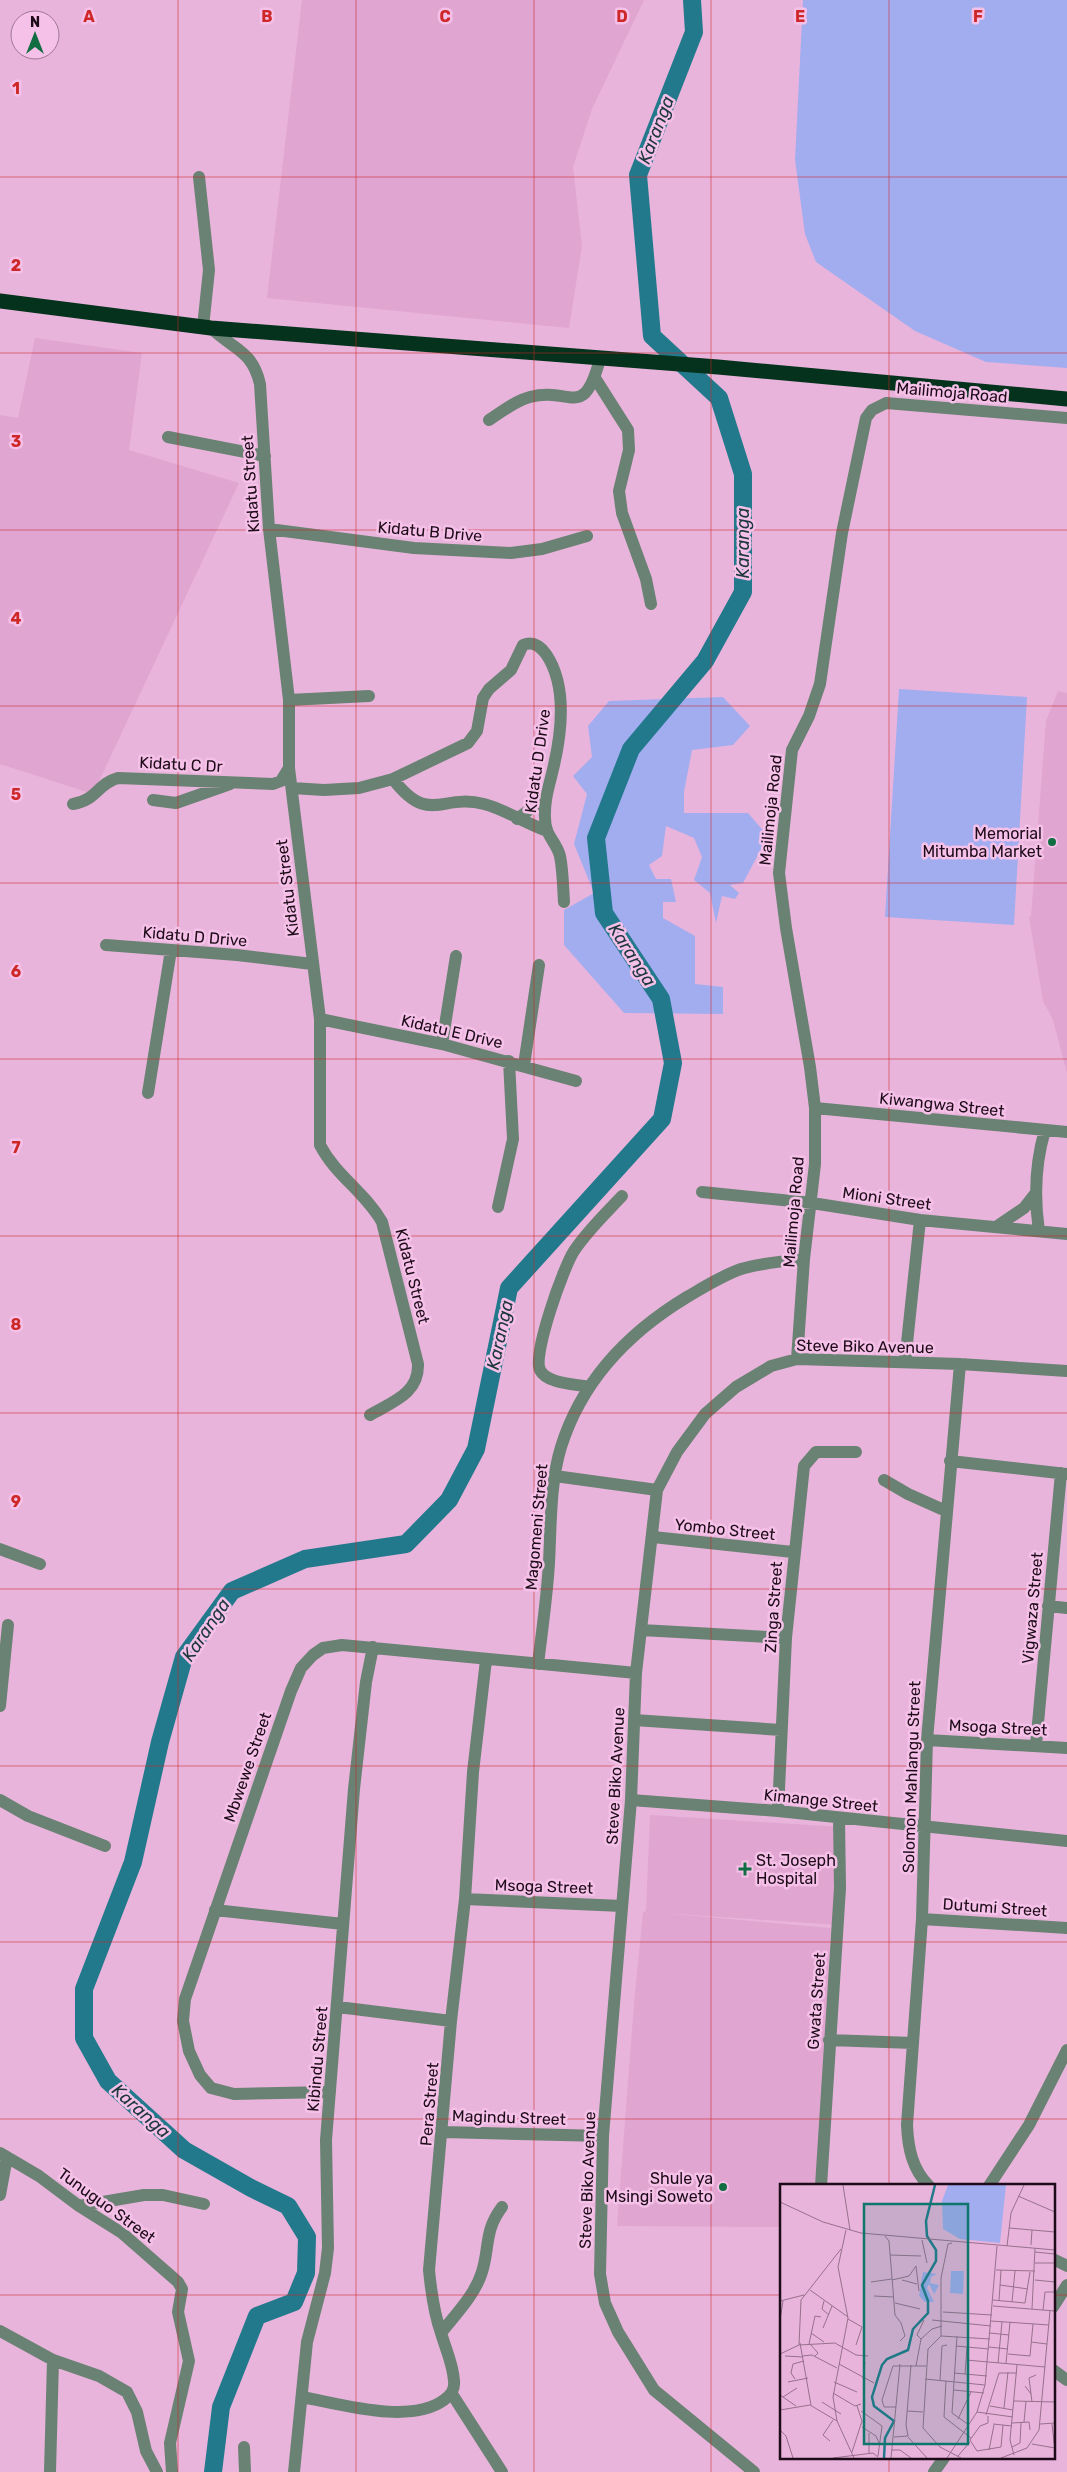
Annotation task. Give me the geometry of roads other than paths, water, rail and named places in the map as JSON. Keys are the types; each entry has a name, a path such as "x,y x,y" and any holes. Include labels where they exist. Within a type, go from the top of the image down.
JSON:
{"highway":[{"path":"0,301 207,328 718,368 1067,399"}],"street":[{"path":"199,177 209,270 207,328"},
{"name":"Kidatu Street","path":"207,328 228,344 246,354 256,367 260,384 269,529 289,700 290,768 320,1019 320,1145 329,1162 373,1206 382,1222 418,1364 418,1378 412,1388 370,1415"},
{"path":"488,420 529,397 569,398 583,395 587,392 595,378 600,359"},
{"path":"595,378 628,430 629,450 618,491 622,513 646,579 651,604"},
{"name":"Mailimoja Road","path":"796,1359 804,1259 812,1203 815,1108 810,1067 786,928 780,873 792,750 820,684 842,533 866,418 872,410 886,403 1067,418"},
{"path":"168,436 265,456"},
{"name":"Kidatu B Drive","path":"269,529 414,548 511,553 542,549 587,536"},
{"name":"Kidatu D Drive","path":"292,788 344,790 393,779 468,743 477,731 483,698 488,688 511,670 523,645 534,644 541,647 550,661 558,680 561,707 554,763 545,798 545,830 560,855 564,902"},
{"path":"289,700 369,696"},
{"name":"Kidatu C Dr","path":"73,804 90,799 108,781 118,778 273,784 282,781 290,768"},
{"path":"393,779 405,796 417,803 436,806 471,802 484,804 545,830"},
{"path":"153,800 176,804 235,783"},
{"path":"517,819 545,798"},
{"name":"Kidatu D Drive","path":"106,945 312,964"},
{"path":"148,1093 171,950"},
{"path":"442,1044 456,956"},
{"path":"524,1065 539,965"},
{"name":"Kidatu E Drive","path":"320,1019 442,1044 524,1065 576,1081"},
{"path":"498,1207 513,1139 509,1061"},
{"name":"Kiwangwa Street","path":"815,1108 1067,1132"},
{"path":"1039,1231 1035,1194 1040,1147 1045,1130"},
{"name":"Mioni Street","path":"702,1192 812,1203 920,1220 1067,1234"},
{"path":"996,1227 1024,1208 1035,1194"},
{"path":"590,1387 547,1377 540,1370 538,1362 541,1345 567,1263 575,1249 622,1196"},
{"path":"905,1362 920,1220"},
{"name":"Magomeni Street","path":"538,1664 549,1565 555,1476 561,1447 590,1387 626,1340 658,1314 701,1288 741,1269 774,1262 804,1259"},
{"name":"Steve Biko Avenue","path":"754,2472 654,2390 618,2332 605,2302 600,2274 604,2136 631,1800 636,1672 653,1537 656,1490 677,1452 705,1414 736,1387 764,1370 796,1359 960,1364 1067,1371"},
{"name":"Solomon Mahlangu Street","path":"927,2184 922,2179 909,2151 907,2125 922,1919 927,1740 960,1364"},
{"name":"Zinga Street","path":"778,1811 786,1638 793,1552 804,1466 809,1457 816,1452 856,1452"},
{"path":"950,1462 1064,1474"},
{"name":"Vigwaza Street","path":"1036,1745 1048,1606 1064,1474"},
{"path":"555,1476 656,1490"},
{"path":"884,1480 908,1494 946,1510"},
{"name":"Yombo Street","path":"653,1537 793,1552"},
{"path":"0,1549 40,1564"},
{"path":"1048,1606 1067,1608"},
{"path":"0,1706 8,1625"},
{"path":"642,1630 786,1638"},
{"name":"Mbwewe Street","path":"330,2092 234,2094 211,2088 200,2075 189,2051 183,2021 185,2006 214,1910 279,1720 301,1668 323,1648 342,1644 486,1660 636,1672"},
{"name":"Kibindu Street","path":"294,2472 307,2342 325,2273 328,2248 326,2140 354,1789 366,1682 374,1647"},
{"name":"Pera Street","path":"452,2394 454,2384 452,2362 441,2333 432,2298 429,2270 443,2132 451,2021 465,1899 473,1772 486,1660"},
{"path":"634,1720 782,1730"},
{"name":"Msoga Street","path":"927,1740 1067,1748"},
{"path":"0,1800 28,1816 105,1846"},
{"name":"Kimange Street","path":"631,1800 778,1811 1067,1841"},
{"name":"Gwata Street","path":"821,2184 840,1888 839,1818"},
{"name":"Msoga Street","path":"465,1899 622,1906"},
{"path":"214,1910 343,1924"},
{"name":"Dutumi Street","path":"922,1919 1067,1928"},
{"path":"338,2007 451,2021"},
{"path":"829,2040 913,2043"},
{"path":"990,2184 1029,2125 1067,2050"},
{"name":"Magindu Street","path":"443,2132 604,2136"},
{"path":"0,2195 4,2155"},
{"name":"Tunuguo Street","path":"4,2155 39,2176 79,2206 122,2232 178,2282 182,2289 178,2312 188,2361 170,2444 172,2472"},
{"path":"79,2206 144,2195 163,2195 204,2204"},
{"path":"441,2333 472,2292 481,2274 490,2227 502,2207"},
{"path":"1054,2260 1067,2266"},
{"path":"1054,2305 1067,2285"},
{"path":"0,2331 53,2360 98,2376 127,2392 137,2412 146,2451 157,2472"},
{"path":"50,2472 53,2360"},
{"path":"1054,2371 1067,2380"},
{"path":"302,2397 399,2412 422,2410 438,2404 452,2394 502,2472"},
{"path":"244,2447 245,2472"},
{"path":"934,2472 943,2460"}],"waterway":[{"name":"Karanga","path":"213,2472 221,2407 257,2316 294,2302 306,2273 307,2237 288,2206 251,2188 184,2150 108,2081 84,2038 84,1989 133,1862 160,1742 184,1657 232,1591 305,1559 406,1544 449,1500 476,1449 509,1288 662,1119 673,1063 661,999 604,913 596,838 631,749 705,661 743,592 743,474 719,398 652,336 638,175 694,32 692,0"}],"place":[{"name":"Memorial Mitumba Market","path":"1052,842"},
{"name":"St. Joseph Hospital","path":"745,1869"},
{"name":"Shule ya Msingi Soweto","path":"723,2187"}]}
